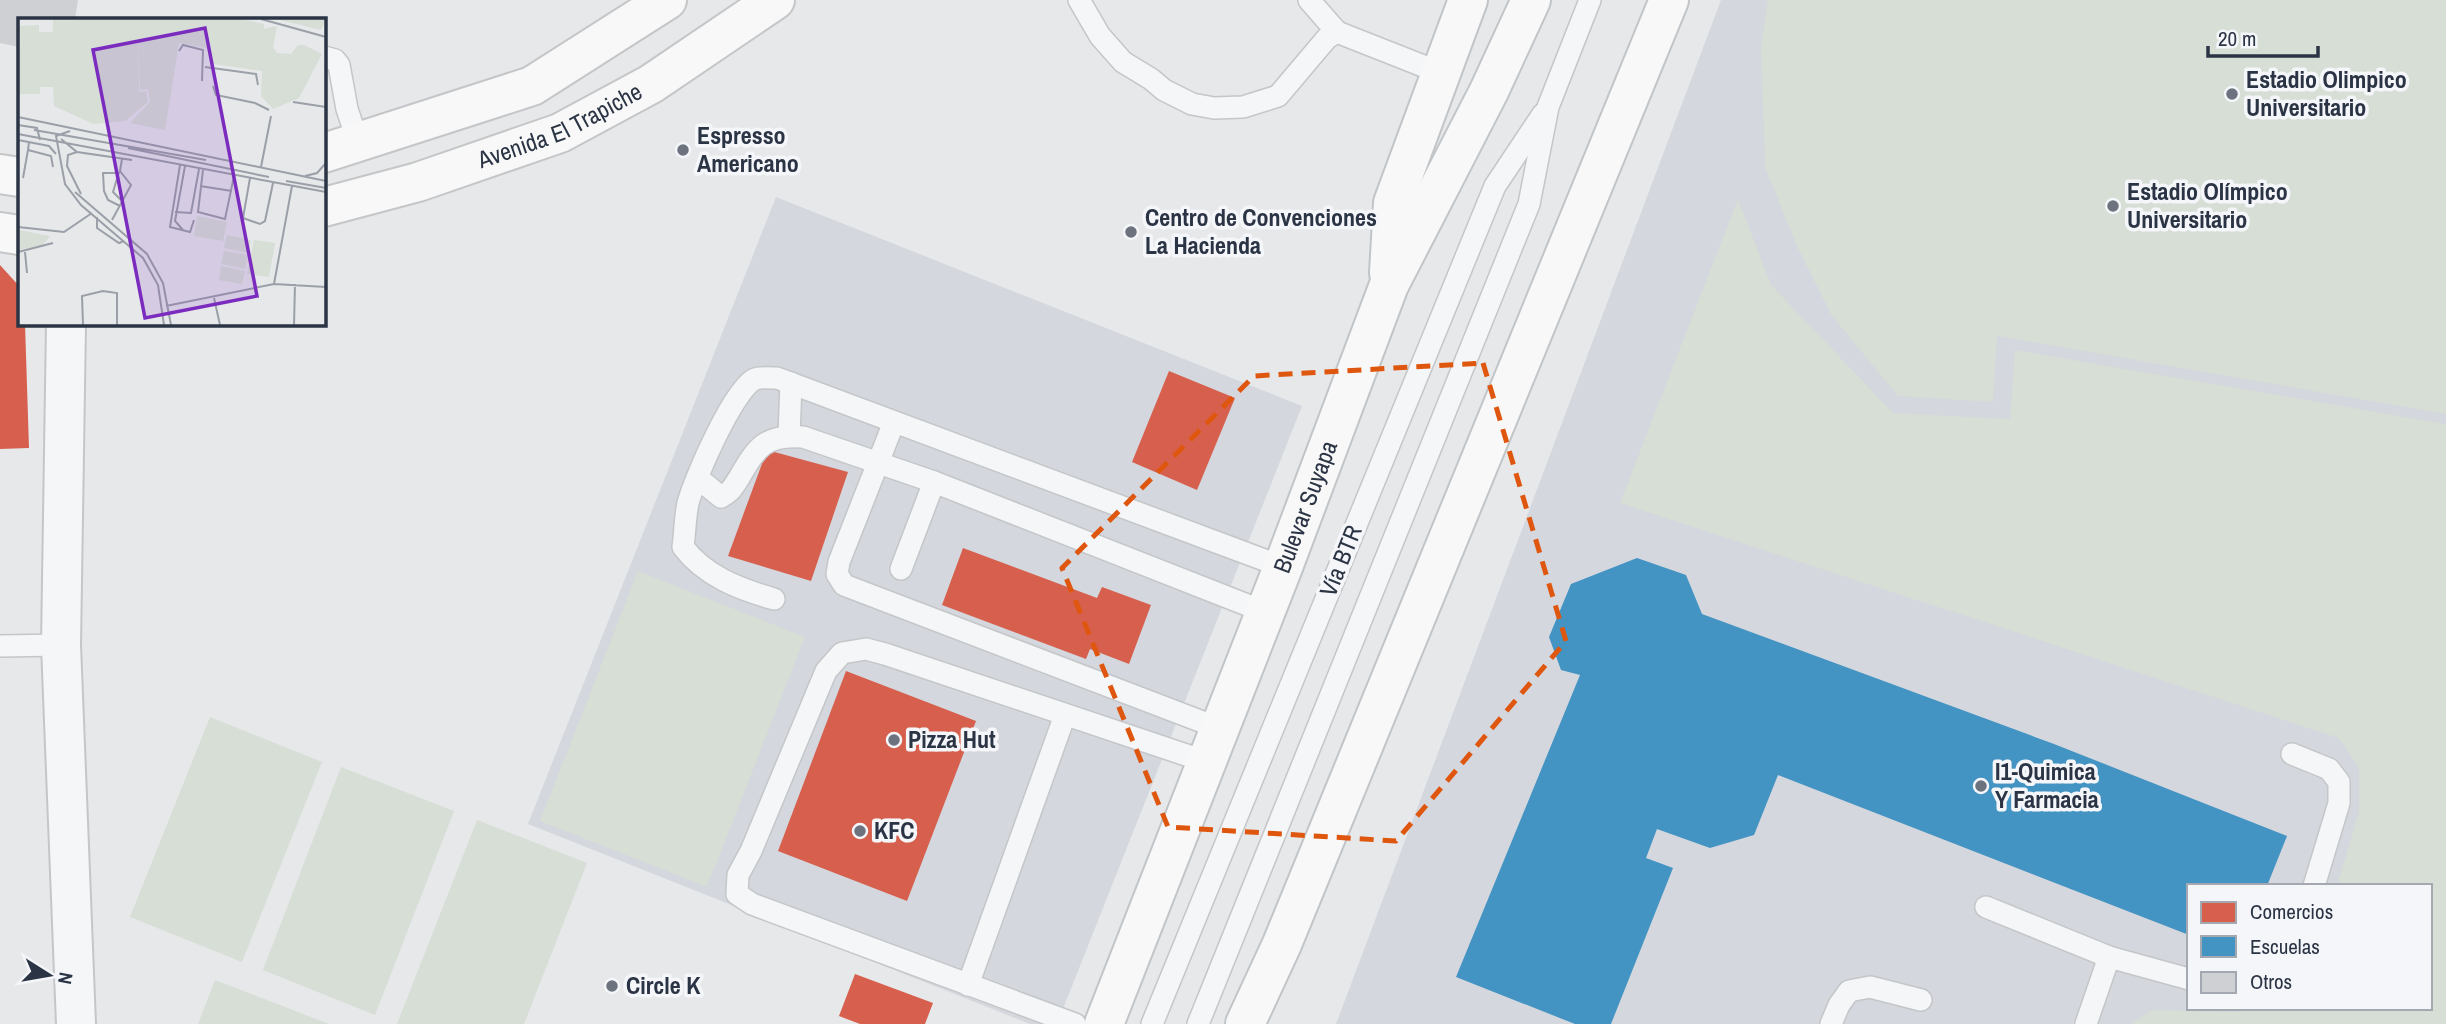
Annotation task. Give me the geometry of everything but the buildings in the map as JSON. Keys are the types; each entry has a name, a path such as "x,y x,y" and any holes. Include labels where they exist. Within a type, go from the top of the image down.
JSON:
{"main road":[{"name":"Avenida El Trapiche","path":"341,148 532,86 667,0"},
{"name":"Avenida El Trapiche","path":"326,206 418,181 560,133 652,84 775,0"},
{"path":"1388,285 1393,203 1468,0"},
{"name":"Bulevar Suyapa","path":"1104,1024 1283,567 1388,285 1489,92 1531,0"},
{"path":"1245,1024 1282,944 1669,0"},
{"path":"0,174 18,177"},
{"path":"0,232 18,235"}],"street":[{"path":"66,326 61,645 76,1024"}],"lane":[{"path":"1079,0 1100,36 1123,62 1183,100 1214,108 1242,107 1278,96 1327,37 1337,32"},
{"name":"Vía BTR","path":"1198,1024 1530,204 1548,107 1590,0"},
{"path":"1316,3 1337,32 1441,73"},
{"path":"326,58 335,60 339,65 347,109 341,148"},
{"name":"Vía BTR","path":"1152,1024 1495,186 1548,107"},
{"path":"774,599 741,590 720,578 694,562 683,547 688,503 726,415 741,391 755,379 777,378 1283,567"},
{"path":"789,436 791,383"},
{"path":"894,422 839,562 837,574 844,585 1214,746"},
{"path":"699,479 721,497 730,492 762,443 789,436 803,437 934,482 1265,612"},
{"path":"901,569 934,482"},
{"path":"0,646 61,645"},
{"path":"1075,1024 752,904 737,894 738,875 751,851 826,671 842,653 866,649 1065,715 1214,746"},
{"path":"968,985 1065,715"},
{"path":"2292,754 2329,769 2339,782 2339,803 2315,884"},
{"path":"1986,907 2109,957 2187,978"},
{"path":"2086,1024 2109,957"},
{"path":"1831,1024 1849,991 1870,987 1921,1000"}],"highlighted area":[{"path":"1483,363 1566,641 1396,841 1168,827 1062,568 1254,376"}],"shaded area":[{"path":"1721,0 2446,0 2446,1024 1336,1024"},
{"name":"Estadio Olímpico Universitario","path":"1768,0 2446,0 2446,414 1997,336 1993,402 1898,396 1832,316 1796,244 1765,167 1761,46"},
{"path":"776,197 1302,406 1057,1024 1030,1024 528,824"},
{"path":"1738,199 1771,285 1893,413 2010,419 2015,350 2446,424 2446,1024 2132,1024 2152,1010 2432,1010 2432,884 2338,884 2359,811 2359,768 2339,738 1620,503"},
{"path":"638,571 805,637 707,887 540,821"},
{"path":"210,717 322,762 242,962 130,917"},
{"path":"341,767 454,811 375,1015 263,970"},
{"path":"477,820 587,863 524,1024 397,1024"},
{"path":"215,980 329,1024 198,1024"}],"place":[{"name":"Estadio Olimpico Universitario","path":"2232,94"},
{"name":"Espresso Americano","path":"683,150"},
{"name":"Estadio Olímpico Universitario","path":"2113,206"},
{"name":"Centro de Convenciones La Hacienda","path":"1131,232"},
{"name":"Pizza Hut","path":"894,740"},
{"name":"I1-Quimica Y Farmacia","path":"1981,786"},
{"name":"KFC","path":"860,831"},
{"name":"Circle K","path":"612,986"}]}
